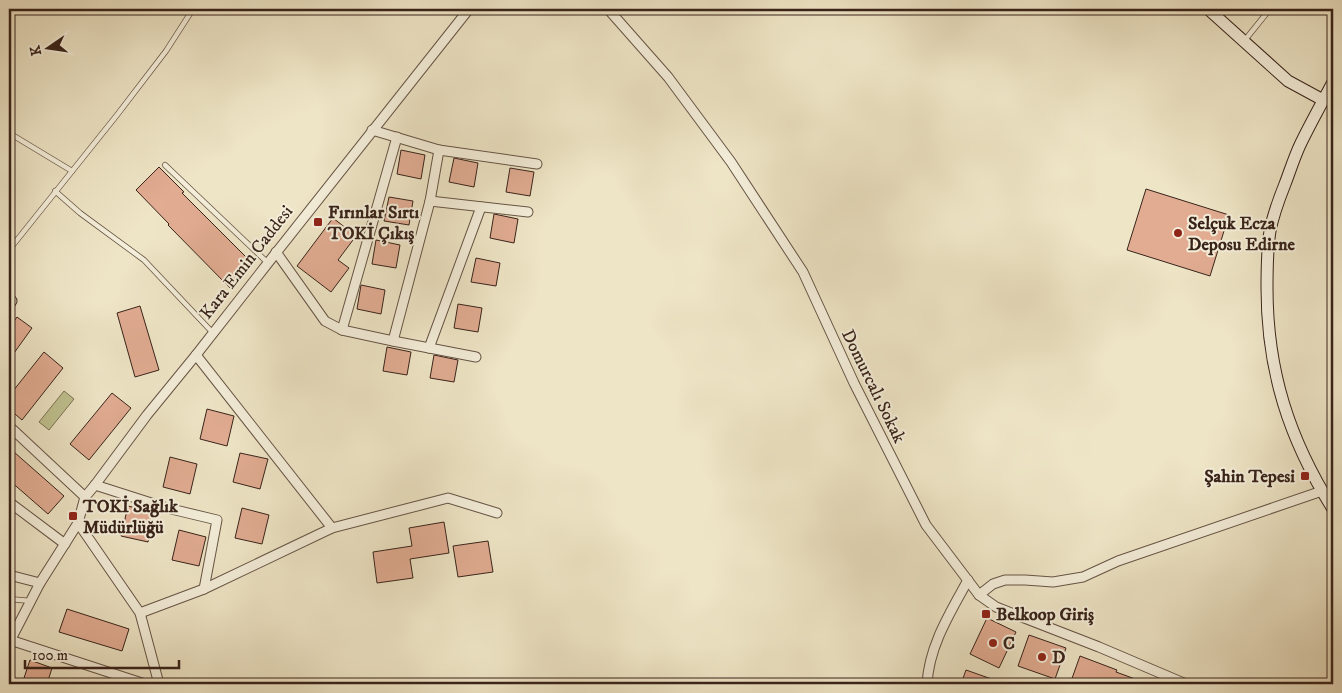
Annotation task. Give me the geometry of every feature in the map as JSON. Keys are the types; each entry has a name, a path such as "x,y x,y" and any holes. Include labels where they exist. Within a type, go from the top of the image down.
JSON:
{"main road":[{"path":"1208,9 1288,80 1323,100"},
{"path":"1333,82 1299,147 1279,198 1270,230 1267,268 1267,308 1271,351 1276,378 1301,451 1333,509"}],"street":[{"name":"Kara Emin Caddesi","path":"10,642 40,583 78,523 85,497 147,415 469,9"},
{"name":"Domurcalı Sokak","path":"608,9 668,77 720,146 803,272 854,383 926,525 979,595 996,607 1099,647 1186,684"},
{"path":"372,130 439,150 537,164"},
{"path":"342,330 397,137"},
{"path":"393,341 430,201 439,150"},
{"path":"430,201 528,212"},
{"path":"429,348 482,207"},
{"path":"276,252 325,321 342,330 476,357"},
{"path":"196,355 332,528"},
{"path":"9,426 85,497"},
{"path":"95,485 167,508 217,520 204,588"},
{"path":"979,595 993,584 1005,580 1053,582 1083,577 1118,561 1322,491"},
{"path":"140,613 204,588 332,528 448,498 497,513"},
{"path":"9,502 65,544"},
{"path":"78,523 140,613 159,684"},
{"path":"9,575 40,583"},
{"path":"927,684 928,670 944,624 968,580"},
{"path":"10,642 145,684"}],"lane":[{"path":"9,250 166,51 193,9"},
{"path":"1244,41 1270,9"},
{"path":"9,133 72,171"},
{"path":"165,165 255,252 268,262"},
{"path":"55,191 80,213 144,260 213,333"},
{"path":"9,599 31,600"}],"green space":[{"path":"64,391 74,399 49,430 39,422"}],"building":[{"path":"401,150 425,155 421,179 397,174"},
{"path":"454,158 478,163 474,187 449,182"},
{"path":"159,167 184,192 182,193 253,264 230,288 136,190"},
{"path":"510,168 534,172 530,196 506,192"},
{"name":"Selçuk Ecza Deposu Edirne","path":"1146,189 1229,215 1210,276 1127,250"},
{"path":"389,197 413,201 409,225 384,221"},
{"path":"494,214 518,219 514,243 490,238"},
{"path":"333,218 356,236 338,260 349,268 331,292 297,266"},
{"path":"376,240 400,245 396,268 372,264"},
{"path":"476,258 500,263 496,286 471,282"},
{"path":"361,285 385,290 381,314 357,309"},
{"path":"458,304 482,308 478,332 454,328"},
{"path":"140,306 159,370 135,377 117,313"},
{"path":"17,317 32,328 9,360 9,328"},
{"path":"387,347 411,352 407,375 383,371"},
{"path":"44,352 63,368 22,420 9,409 9,396"},
{"path":"434,355 458,360 454,382 430,378"},
{"path":"112,393 131,408 89,460 70,444"},
{"path":"207,409 234,416 227,446 200,439"},
{"path":"14,452 64,496 48,514 9,480 9,458"},
{"path":"240,453 268,459 260,489 233,482"},
{"path":"170,457 197,464 190,494 163,487"},
{"path":"128,506 155,513 148,542 121,536"},
{"path":"242,508 269,515 262,544 235,538"},
{"path":"444,522 449,553 410,559 413,578 377,583 373,552 412,546 409,528"},
{"path":"179,530 206,537 199,566 172,560"},
{"path":"488,541 493,572 458,577 453,546"},
{"path":"67,609 129,629 122,651 59,632"},
{"name":"C","path":"987,618 1016,632 999,668 970,654"},
{"name":"D","path":"1029,635 1066,648 1055,679 1018,666"},
{"path":"1080,656 1117,670 1116,672 1146,683 1070,684"},
{"path":"30,660 52,668 47,684 22,684"},
{"path":"966,670 1003,683 961,684"}],"place":[{"name":"Fırınlar Sırtı TOKİ Çıkış","path":"318,222"},
{"name":"Selçuk Ecza Deposu Edirne","path":"1178,233"},
{"name":"Şahin Tepesi","path":"1305,476"},
{"name":"TOKİ Sağlık Müdürlüğü","path":"73,516"},
{"name":"Belkoop Giriş","path":"986,614"},
{"name":"C","path":"993,643"},
{"name":"D","path":"1042,657"}]}
